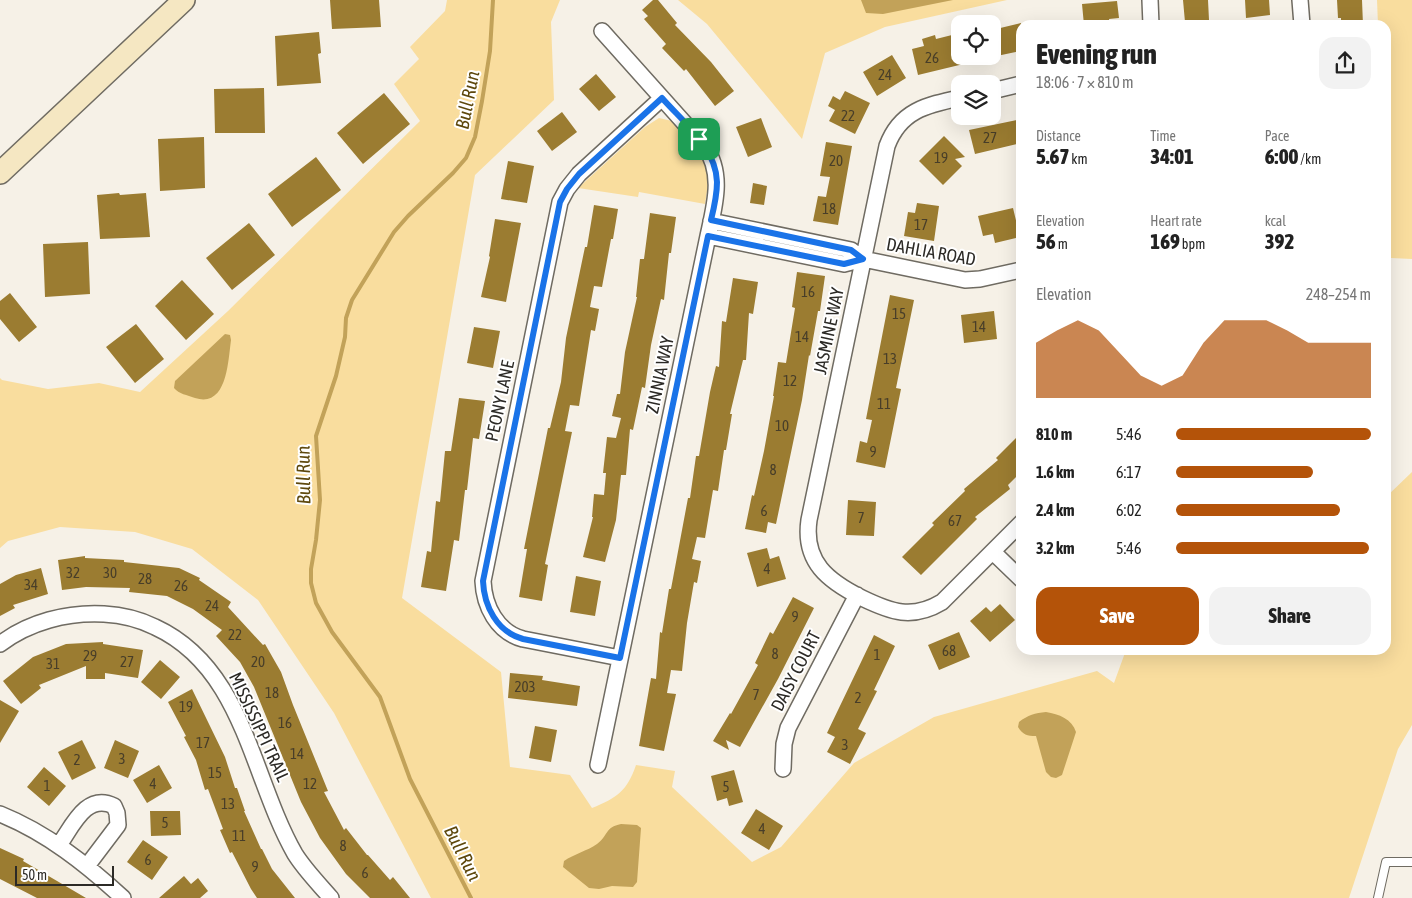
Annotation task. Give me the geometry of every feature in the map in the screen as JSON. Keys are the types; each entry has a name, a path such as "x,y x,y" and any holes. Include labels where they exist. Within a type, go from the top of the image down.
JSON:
{"main road":[{"path":"0,173 184,0"}],"street":[{"path":"1150,0 1151,20"},
{"path":"1300,0 1302,20"},
{"name":"ZINNIA WAY","path":"598,765 708,236 717,182 708,150 602,31"},
{"path":"1001,88 1016,85"},
{"name":"PEONY LANE","path":"620,658 514,636 502,627 489,610 483,581 560,202 567,189 579,174 662,98"},
{"name":"JASMINE WAY","path":"951,100 922,108 906,117 894,130 887,146 809,520 808,534 812,555 824,574 857,595 889,610 909,613 923,610 942,602 993,552 1016,533"},
{"name":"DAHLIA ROAD","path":"711,220 851,250 863,259 965,280 980,279 1016,271"},
{"name":"DAHLIA ROAD","path":"708,236 844,264 863,259"},
{"path":"993,552 1016,574"},
{"name":"DAISY COURT","path":"783,769 784,744 788,728 857,595"},
{"name":"MISSISSIPPI TRAIL","path":"0,644 23,630 40,623 58,618 98,613 124,616 147,623 165,631 189,647 213,673 232,706 282,827 296,855 331,898"},
{"path":"59,845 84,809 100,802 114,806 118,825 87,866"},
{"path":"0,814 36,831 59,845 87,866 123,898"}],"lane":[{"path":"1378,898 1386,862 1412,862"}],"shaded area":[{"path":"447,0 560,0 551,22 554,100 475,175 402,598 501,672 510,767 570,775 592,808 615,797 629,781 636,765 675,771 672,787 752,862 781,847 854,763 934,717 1097,671 1114,683 1124,655 1391,655 1391,492 1412,472 1412,725 1398,749 1349,898 431,898 334,713 258,600 192,549 135,532 60,527 8,541 0,548 0,378 2,380 48,389 99,383 140,392 228,311 420,121 394,84 419,59 410,47 445,11"},
{"path":"678,0 1007,0 885,27 825,53 802,139 707,24"},
{"path":"861,0 953,0 883,14 866,13"},
{"path":"1377,0 1412,0 1412,259 1391,258 1391,20 1378,20"},
{"path":"659,118 672,121 695,146 705,161 709,179 705,204 639,192 638,197 578,188 645,127"},
{"path":"225,334 230,335 231,340 227,371 220,390 214,396 206,399 195,398 176,390 174,388 175,381"},
{"path":"1046,712 1056,714 1068,720 1076,732 1062,775 1056,778 1051,777 1046,772 1036,736 1030,736 1022,732 1018,727 1019,722 1025,718"},
{"path":"621,824 637,825 641,828 637,882 633,887 589,888 563,867 564,861 597,844 612,827"}],"building":[{"path":"330,0 379,0 381,27 332,29"},
{"path":"653,0 658,0 677,23 675,25 711,62 734,91 715,106 686,69 684,71 662,48 666,44 644,19 648,16 642,10"},
{"path":"1183,0 1208,0 1209,20 1185,20"},
{"path":"1245,0 1269,0 1270,15 1246,18"},
{"path":"1337,0 1362,0 1363,20 1341,20 1341,18 1338,18"},
{"path":"1117,1 1119,18 1084,20 1082,4"},
{"path":"1016,24 1016,52 1001,55 1001,28"},
{"path":"319,32 321,53 318,54 321,83 277,86 275,36"},
{"path":"935,35 936,39 951,35 951,65 959,65 918,75 912,49 924,46 922,39"},
{"path":"892,55 906,78 877,96 863,72"},
{"path":"596,74 616,97 599,111 579,89"},
{"path":"264,88 265,133 215,133 214,89"},
{"path":"845,91 870,103 855,134 829,121 835,110 828,106 833,96 840,100"},
{"path":"384,93 410,124 363,164 337,133"},
{"path":"562,112 577,132 552,151 537,131"},
{"path":"761,118 772,147 748,157 736,127"},
{"path":"1016,120 1016,144 975,154 969,130 1001,125 1001,123"},
{"path":"944,136 965,157 955,159 962,166 943,185 919,161"},
{"path":"204,137 205,188 160,191 158,139"},
{"path":"826,142 852,146 838,225 813,221 818,196 826,197 830,177 820,176"},
{"path":"316,157 341,190 292,227 268,194"},
{"path":"508,161 534,166 527,203 501,199"},
{"path":"753,183 767,186 764,205 750,203"},
{"path":"119,193 120,195 146,193 150,237 100,239 97,195"},
{"path":"917,203 939,206 934,241 904,236 908,212 915,213"},
{"path":"594,205 618,209 602,287 594,286 590,307 599,309 595,331 591,330 579,406 570,405 565,431 572,432 545,564 548,565 542,601 519,597 527,549 524,549 548,428 550,428 561,382 566,338 585,247 587,247"},
{"path":"1013,208 1016,220 1016,238 995,243 993,234 983,236 978,216"},
{"path":"650,213 676,217 671,253 669,253 664,300 661,299 651,345 645,388 642,387 633,430 630,429 626,475 621,475 616,520 605,562 583,557 593,517 594,494 604,495 606,473 603,473 607,437 616,438 621,418 612,416 617,394 620,394 625,352 637,297 640,259 644,259"},
{"path":"495,219 521,223 506,302 481,297 490,257"},
{"path":"249,223 275,255 232,290 206,258"},
{"path":"88,242 90,294 45,297 43,244"},
{"path":"797,272 825,276 820,311 818,311 802,400 776,524 768,522 766,533 745,529 764,451 778,362 786,363 795,308 792,307"},
{"path":"733,278 758,282 753,314 749,313 746,360 743,360 730,414 732,414 718,491 713,490 705,538 697,537 692,559 701,561 697,583 694,582 682,671 671,670 667,693 676,694 664,751 639,746 651,678 656,679 660,632 662,633 669,589 671,589 688,498 690,498 696,456 699,456 716,366 719,367 722,321 726,322"},
{"path":"182,280 214,314 186,340 155,306"},
{"path":"10,293 37,327 19,342 0,319 0,301"},
{"path":"890,295 914,300 896,388 901,389 885,468 856,462 860,441 867,443 872,420 866,419"},
{"path":"994,311 997,339 964,343 961,315"},
{"path":"136,324 164,359 135,383 106,347"},
{"path":"474,327 500,331 493,368 467,363"},
{"path":"459,398 485,401 479,439 473,438 459,541 454,540 446,591 421,587 427,551 431,552 436,501 440,502 445,451 451,451"},
{"path":"1016,438 1016,477 1008,485 1010,489 975,517 977,519 921,575 902,557 934,525 932,523 965,491 964,489 998,460 996,458"},
{"path":"848,500 876,502 874,536 846,535"},
{"path":"767,548 770,559 779,556 786,579 757,587 747,553"},
{"path":"85,556 85,558 124,560 124,562 179,568 200,578 199,580 231,602 228,607 263,645 265,644 281,672 328,791 324,792 344,830 346,828 367,855 390,880 393,877 410,898 370,898 346,874 320,838 301,802 254,687 240,662 216,636 222,630 193,609 167,596 129,592 130,588 86,587 62,590 58,560"},
{"path":"41,568 48,594 13,605 15,608 0,616 0,584 16,575"},
{"path":"576,576 601,581 595,616 570,612"},
{"path":"793,597 814,608 778,679 740,747 726,740 729,750 713,741 731,714 758,665 755,663 770,632 773,634"},
{"path":"1000,604 1015,620 990,642 970,621 986,607 991,612"},
{"path":"959,632 970,657 939,670 928,645"},
{"path":"874,635 895,646 874,690 877,691 858,729 866,733 850,764 827,752 835,737 827,733"},
{"path":"103,642 103,644 143,650 138,678 105,673 105,679 86,679 86,666 39,685 41,688 21,704 3,681 33,657 66,644"},
{"path":"160,660 180,677 161,699 141,682"},
{"path":"510,673 543,676 542,680 580,686 577,706 508,698"},
{"path":"192,689 225,757 244,811 261,849 272,869 295,898 257,898 232,852 230,853 220,830 223,829 208,789 205,790 196,760 184,737 186,736 168,702"},
{"path":"0,700 19,711 0,743"},
{"path":"535,726 557,730 551,762 529,758"},
{"path":"82,740 96,768 72,780 58,752"},
{"path":"115,740 139,751 128,778 104,768"},
{"path":"159,765 172,788 147,803 133,780"},
{"path":"44,767 66,786 49,806 27,787"},
{"path":"734,770 743,802 729,806 727,798 717,801 711,776"},
{"path":"756,809 783,826 769,850 741,833"},
{"path":"150,811 180,811 181,835 151,836"},
{"path":"143,840 168,857 152,880 127,862"},
{"path":"0,848 24,859 23,861 86,898 37,898 0,879"},
{"path":"184,876 191,884 198,878 208,891 200,898 159,898"}],"waterway":[{"name":"Bull Run","path":"471,898 410,779 380,697 332,632 316,603 311,583 311,569 320,500 316,436 336,376 345,337 346,318 352,300 394,232 466,158 475,137 482,101 490,51 493,0"}],"route":[{"path":"662,98 699,139 711,156 716,175 716,194 711,220 851,250 863,259 844,264 708,236 620,658 519,638 499,623 487,606 483,581 484,570 560,202 572,181 662,98"}]}
